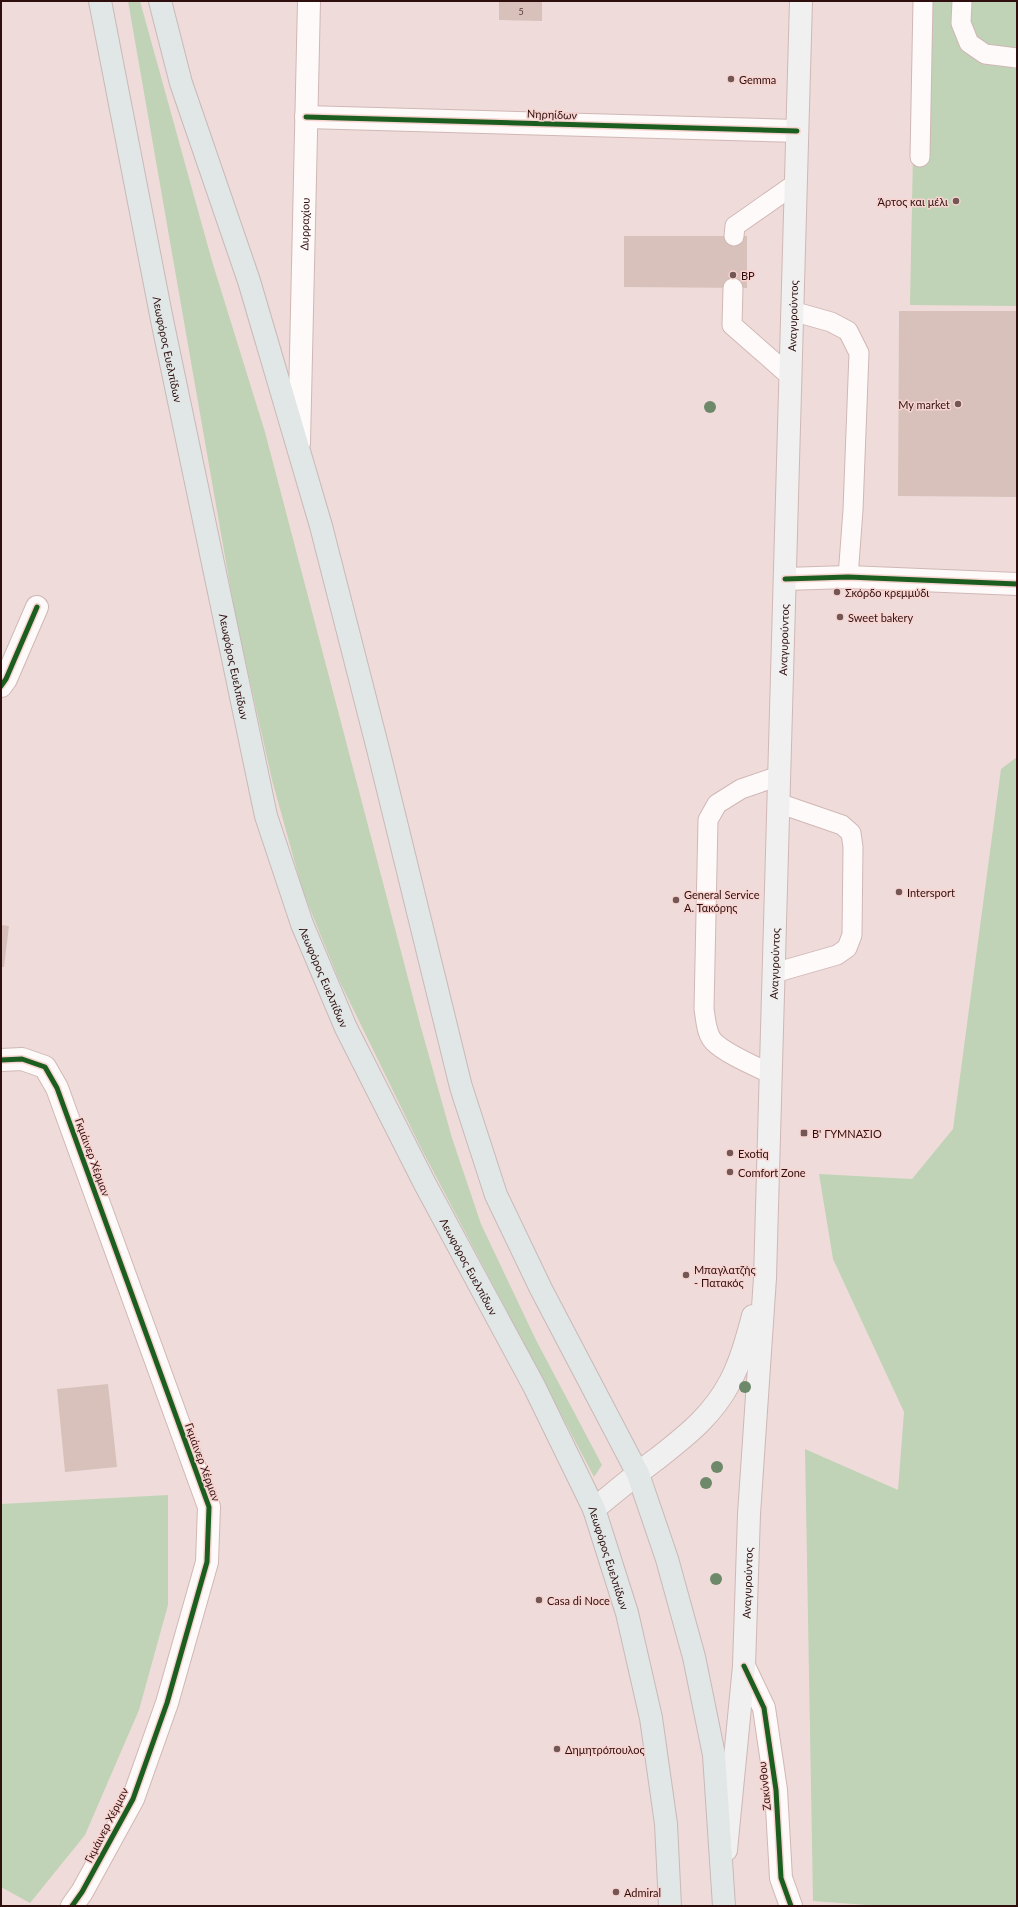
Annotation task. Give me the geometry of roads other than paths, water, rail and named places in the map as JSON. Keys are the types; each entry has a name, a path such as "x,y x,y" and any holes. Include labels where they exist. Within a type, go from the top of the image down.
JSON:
{"main road":[{"name":"Λεωφόρος Ευελπίδων","path":"100,1 162,320 268,823 302,924 346,1028 425,1184 534,1386 594,1509 627,1613 651,1718 666,1824 670,1906"},
{"path":"160,1 181,83 249,281 321,526 378,749 461,1087 482,1152 496,1195 541,1289 638,1474 667,1559 696,1665 714,1755 723,1897"},
{"name":"Αναγυρούντος","path":"723,1897 744,1666 749,1514 765,1278 801,1"},
{"name":"Αναγυρούντος","path":"594,1509 679,1443 699,1425 716,1405 730,1382 741,1358 765,1278"}],"street":[{"name":"Δυρραχίου","path":"298,448 309,1"},
{"name":"Νηρηίδων","path":"306,117 797,131"},
{"path":"785,579 848,577 1017,584"},
{"path":"1,686 6,679 37,607"},
{"name":"Γκμάινερ Χέρμαν","path":"1,1060 22,1059 45,1067 57,1088 209,1507 207,1562 167,1703 133,1799 82,1892 72,1906"},
{"name":"Ζακύνθου","path":"744,1666 764,1708 776,1790 781,1878 791,1906"}],"lane":[{"path":"920,157 923,1"},
{"path":"962,1 961,23 969,43 984,54 1017,58"},
{"path":"734,236 735,226 795,184"},
{"path":"733,288 732,325 790,376"},
{"path":"792,311 831,322 848,331 859,353 853,510 848,577"},
{"path":"771,1074 734,1055 713,1042 707,1028 704,1009 708,820 717,804 741,789 779,776"},
{"path":"774,973 837,955 847,948 852,935 852,833 842,825 778,803"}],"place":[{"name":"Gemma","path":"731,79"},
{"name":"Άρτος και μέλι","path":"956,201"},
{"name":"BP","path":"733,275"},
{"name":"My market","path":"958,404"},
{"name":"Σκόρδο κρεμμύδι","path":"837,592"},
{"name":"Sweet bakery","path":"840,617"},
{"name":"Intersport","path":"899,892"},
{"name":"General Service Α. Τακόρης","path":"676,900"},
{"name":"Β' ΓΥΜΝΑΣΙΟ","path":"804,1133"},
{"name":"Exotiq","path":"730,1153"},
{"name":"Comfort Zone","path":"730,1172"},
{"name":"Μπαγλατζής - Πατακός","path":"686,1275"},
{"name":"Casa di Noce","path":"539,1600"},
{"name":"Δημητρόπουλος","path":"557,1749"},
{"name":"Admiral","path":"616,1892"}]}
